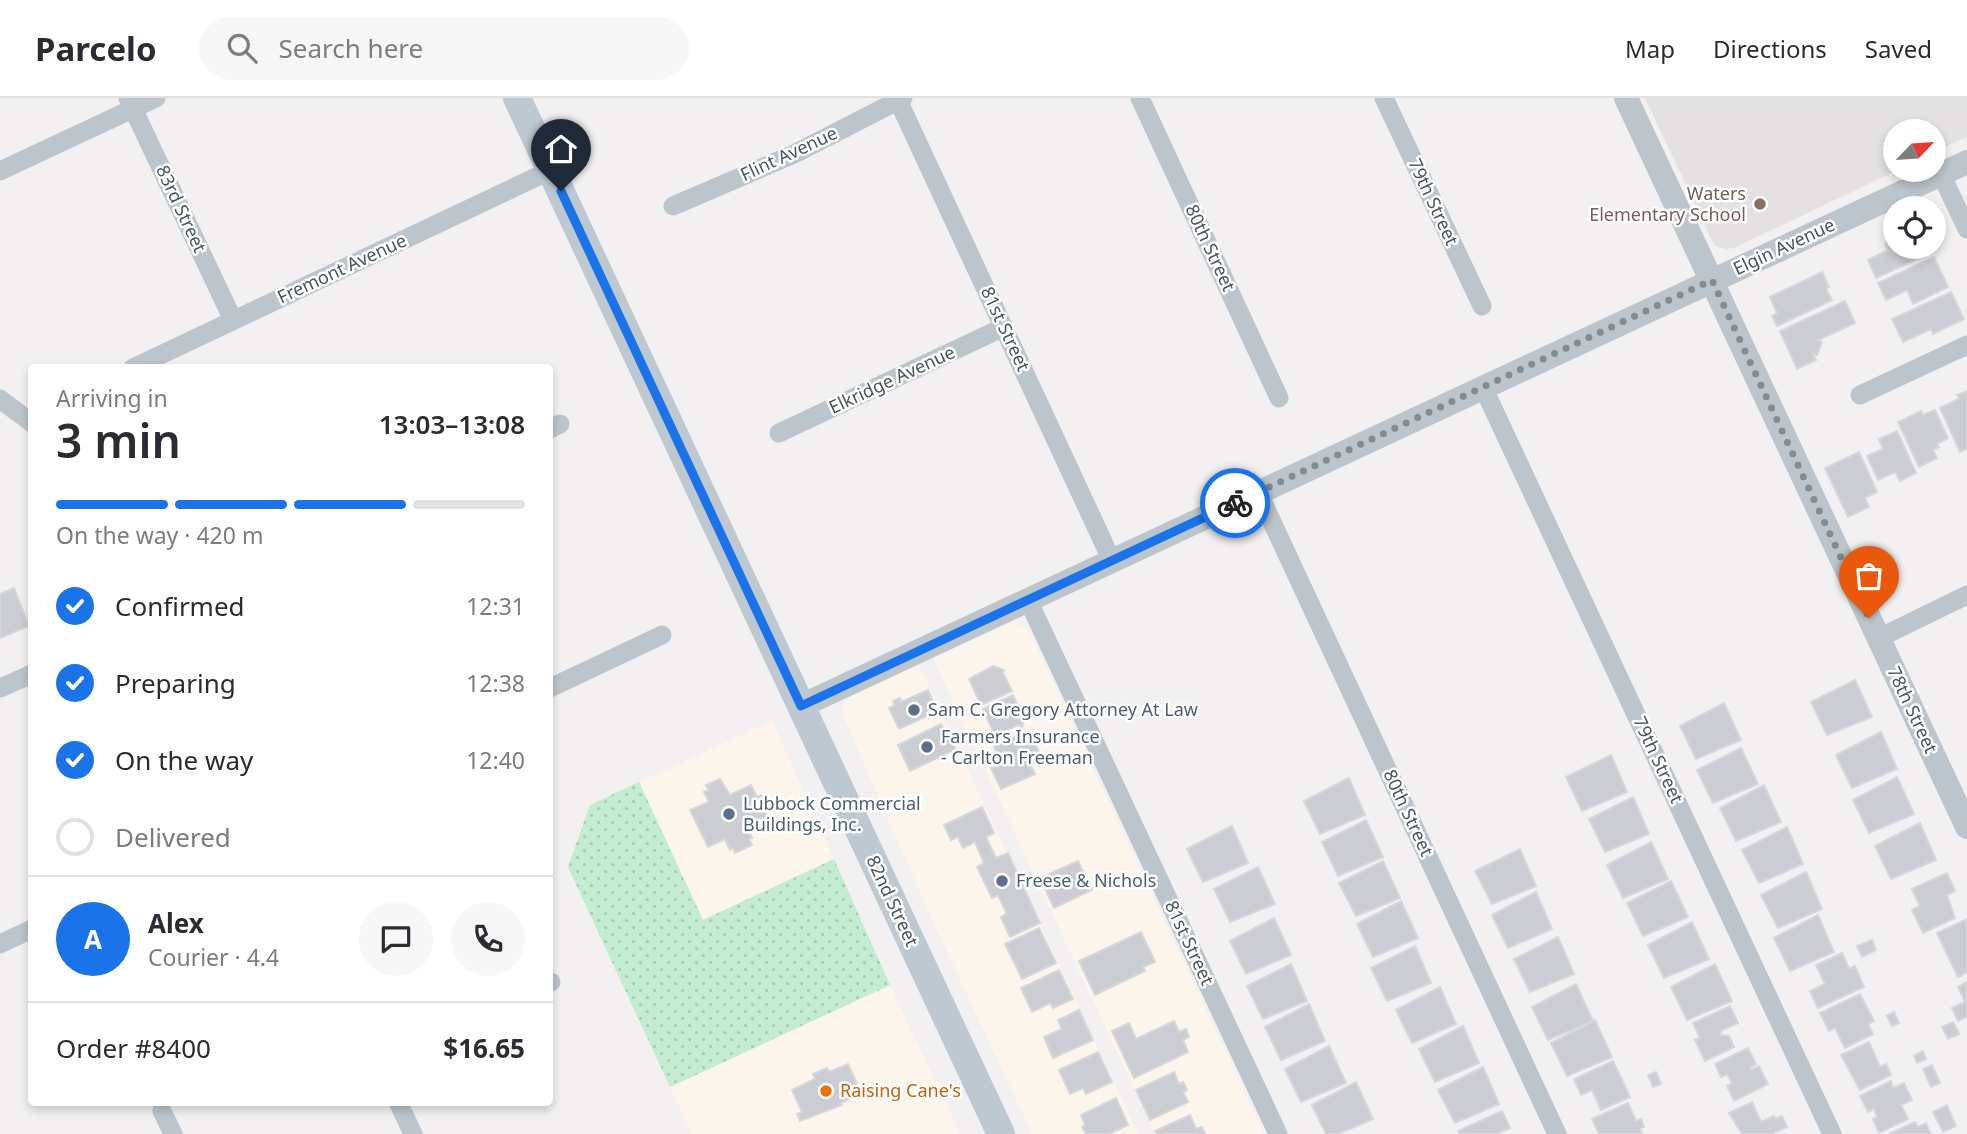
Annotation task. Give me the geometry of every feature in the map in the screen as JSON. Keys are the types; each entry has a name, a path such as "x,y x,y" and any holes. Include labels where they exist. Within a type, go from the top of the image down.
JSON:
{"main road":[{"name":"82nd Street","path":"517,98 1001,1134"}],"street":[{"path":"0,172 131,103 156,98"},
{"name":"80th Street","path":"1140,98 1279,398"},
{"name":"79th Street","path":"1384,98 1482,306"},
{"name":"78th Street","path":"1626,98 1967,827"},
{"name":"Flint Avenue","path":"673,206 794,154 899,99"},
{"name":"81st Street","path":"899,99 1112,561"},
{"name":"83rd Street","path":"131,103 233,320"},
{"name":"Elgin Avenue","path":"1946,172 1967,162"},
{"name":"Fremont Avenue","path":"141,364 551,170"},
{"name":"Elgin Avenue","path":"801,706 1924,182"},
{"path":"1945,182 1967,229"},
{"name":"Elkridge Avenue","path":"779,433 1004,327"},
{"path":"1860,395 1967,345"},
{"name":"79th Street","path":"1483,387 1832,1134"},
{"path":"0,399 28,420"},
{"name":"80th Street","path":"1258,492 1557,1134"},
{"path":"1879,638 1967,595"},
{"name":"81st Street","path":"1028,600 1278,1134"},
{"path":"553,687 662,635"},
{"path":"0,688 28,676"},
{"path":"0,944 28,931"},
{"path":"400,1106 413,1134"},
{"path":"162,1111 173,1134"}],"shaded area":[{"name":"Waters Elementary School","path":"1645,98 1967,98 1967,137 1946,147 1946,119 1883,119 1883,177 1734,248 1716,246"},
{"path":"1011,623 1022,625 1030,633 1264,1134 1155,1134 933,658"},
{"path":"919,665 1138,1134 1032,1134 927,909 841,711 850,697"},
{"path":"772,721 834,859 703,920 639,782"},
{"path":"890,985 960,1134 692,1134 670,1087"}],"green space":[{"path":"639,782 703,920 834,859 890,985 670,1087 568,867 590,805"}],"building":[{"path":"1883,252 1883,259 1918,259 1876,278 1868,260"},
{"path":"1935,259 1948,287 1913,304 1907,290 1886,300 1878,283"},
{"path":"1822,272 1832,300 1777,326 1772,316 1777,313 1770,297"},
{"path":"1951,292 1964,319 1933,334 1931,329 1903,342 1892,319"},
{"path":"1845,301 1855,323 1818,340 1822,342 1817,355 1813,354 1816,360 1797,369 1780,331"},
{"path":"1967,391 1967,449 1960,452 1940,408 1959,399 1957,395"},
{"path":"1935,410 1948,438 1937,444 1939,447 1933,450 1937,458 1919,467 1898,422 1921,411 1923,415"},
{"path":"1897,431 1916,473 1900,481 1895,472 1878,480 1867,456 1883,449 1879,439"},
{"path":"1859,452 1877,492 1865,498 1869,507 1848,517 1825,468"},
{"path":"14,588 28,626 0,638 0,594"},
{"path":"993,666 1004,670 1012,691 981,705 969,679"},
{"path":"1855,680 1872,717 1827,735 1811,702"},
{"name":"Sam C. Gregory Attorney At Law","path":"928,690 938,711 899,729 889,708 895,705 893,701 900,698 901,702"},
{"path":"1013,695 1022,715 1026,716 1022,727 1018,725 995,736 983,709"},
{"path":"1724,703 1741,740 1696,759 1680,726"},
{"name":"Farmers Insurance - Carlton Freeman","path":"941,724 956,749 910,771 898,745"},
{"path":"1881,732 1897,769 1852,788 1836,755"},
{"path":"1019,735 1023,744 1033,739 1042,758 1030,764 1035,774 1001,789 991,768 1002,763 994,747"},
{"path":"1741,748 1758,784 1713,803 1697,770"},
{"path":"1611,755 1627,792 1582,811 1566,777"},
{"path":"1897,777 1914,814 1869,833 1853,800"},
{"path":"1349,778 1365,815 1320,834 1304,801"},
{"name":"Lubbock Commercial Buildings, Inc.","path":"720,779 730,795 751,785 757,797 761,795 765,804 762,806 768,817 747,827 752,845 735,853 733,848 730,850 725,839 708,847 690,810 709,802 704,792 709,790 706,785"},
{"path":"1764,785 1781,822 1736,841 1720,808"},
{"path":"1633,797 1649,834 1605,852 1589,819"},
{"name":"Freese & Nichols","path":"982,807 994,833 986,837 996,858 1008,853 1040,923 1010,937 1001,917 1007,914 998,895 992,898 977,867 984,863 975,842 963,848 958,837 951,840 944,825"},
{"path":"1366,820 1383,857 1338,876 1322,842"},
{"path":"1920,823 1936,860 1891,879 1875,846"},
{"path":"1232,826 1248,863 1203,882 1187,849"},
{"path":"1787,827 1803,864 1759,883 1742,850"},
{"path":"1651,842 1668,879 1623,898 1607,865"},
{"path":"1520,849 1536,886 1492,904 1475,871"},
{"path":"1078,861 1092,890 1054,908 1040,878"},
{"path":"1383,861 1400,898 1356,916 1339,883"},
{"path":"1258,867 1275,904 1230,922 1214,889"},
{"path":"1806,872 1822,909 1778,928 1761,895"},
{"path":"1947,873 1955,891 1947,895 1955,918 1923,933 1912,910 1920,906 1912,889"},
{"path":"1671,881 1688,917 1643,936 1627,903"},
{"path":"1536,892 1552,929 1508,948 1492,915"},
{"path":"1401,901 1418,938 1373,957 1357,924"},
{"path":"1818,915 1834,952 1790,971 1774,938"},
{"path":"1274,918 1291,955 1246,974 1230,941"},
{"path":"1967,919 1967,972 1958,977 1937,933"},
{"path":"1692,922 1709,959 1664,978 1648,945"},
{"path":"1039,928 1056,963 1022,979 1005,944"},
{"path":"1141,932 1155,962 1143,967 1145,971 1095,995 1079,961"},
{"path":"1558,937 1574,974 1530,992 1514,959"},
{"path":"1872,940 1876,950 1862,957 1857,946"},
{"path":"1415,946 1431,983 1387,1001 1371,968"},
{"path":"1842,953 1849,969 1855,966 1864,987 1818,1008 1810,991 1825,984 1816,965"},
{"path":"1291,964 1307,1001 1263,1019 1247,986"},
{"path":"1715,964 1732,1001 1687,1020 1671,987"},
{"path":"1059,970 1073,999 1053,1008 1050,1003 1032,1012 1021,988"},
{"path":"1967,982 1967,1017 1958,1021 1952,1008 1965,1002 1958,987"},
{"path":"1576,984 1593,1021 1548,1040 1532,1007"},
{"path":"1440,987 1456,1024 1412,1043 1396,1010"},
{"path":"1860,994 1874,1021 1868,1024 1873,1034 1845,1048 1835,1028 1829,1031 1820,1013"},
{"path":"1309,1004 1325,1041 1281,1060 1265,1027"},
{"path":"1730,1006 1738,1023 1722,1030 1720,1035 1729,1036 1734,1047 1705,1061 1695,1040 1700,1038 1693,1023"},
{"path":"1079,1010 1093,1040 1053,1058 1044,1037 1062,1029 1058,1020"},
{"path":"1894,1012 1899,1023 1892,1026 1887,1016"},
{"path":"1595,1020 1612,1057 1567,1076 1551,1043"},
{"path":"1174,1021 1179,1032 1186,1029 1189,1037 1183,1040 1188,1052 1134,1078 1112,1031 1129,1023 1136,1039"},
{"path":"1953,1022 1959,1034 1948,1039 1942,1027"},
{"path":"1463,1026 1479,1063 1435,1082 1419,1049"},
{"path":"1869,1042 1880,1067 1886,1064 1891,1075 1860,1090 1841,1055"},
{"path":"1329,1046 1346,1083 1301,1102 1285,1069"},
{"path":"1748,1048 1756,1064 1750,1067 1751,1070 1759,1066 1768,1084 1734,1101 1727,1086 1732,1083 1727,1074 1721,1077 1715,1064"},
{"path":"1923,1051 1926,1059 1917,1063 1914,1056"},
{"path":"1098,1052 1112,1082 1086,1094 1083,1088 1070,1094 1059,1070"},
{"path":"1613,1061 1630,1097 1601,1110 1592,1090 1581,1095 1574,1079"},
{"name":"Raising Cane's","path":"848,1064 861,1093 841,1103 842,1105 800,1121 797,1114 802,1112 792,1090 815,1079 813,1074 827,1068 829,1072"},
{"path":"1932,1065 1940,1083 1931,1087 1923,1069"},
{"path":"1483,1067 1499,1104 1455,1123 1438,1090"},
{"path":"1174,1072 1179,1084 1183,1082 1187,1090 1183,1092 1188,1102 1150,1120 1136,1090"},
{"path":"1656,1072 1661,1084 1653,1087 1648,1075"},
{"path":"1891,1081 1893,1088 1904,1083 1912,1100 1901,1105 1908,1119 1879,1133 1873,1119 1877,1117 1874,1109 1868,1112 1860,1096"},
{"path":"1356,1082 1373,1119 1338,1134 1326,1134 1312,1105"},
{"path":"1116,1098 1128,1125 1109,1134 1086,1134 1081,1115"},
{"path":"1752,1102 1761,1122 1774,1116 1775,1119 1782,1116 1787,1127 1771,1134 1742,1134 1729,1113"},
{"path":"1628,1103 1636,1121 1641,1119 1644,1127 1640,1129 1642,1134 1599,1134 1592,1119"},
{"path":"1947,1105 1956,1126 1943,1132 1933,1112"},
{"path":"1502,1111 1510,1128 1497,1134 1460,1134 1458,1131"},
{"path":"1190,1115 1196,1129 1202,1127 1205,1134 1157,1134 1155,1131"},
{"path":"1915,1122 1918,1127 1926,1123 1931,1134 1889,1134"}],"way so far":[{"path":"1235,503 1712,280 1869,618"}],"place":[{"name":"Waters Elementary School","path":"1760,204"},
{"name":"Sam C. Gregory Attorney At Law","path":"914,710"},
{"name":"Farmers Insurance - Carlton Freeman","path":"927,747"},
{"name":"Lubbock Commercial Buildings, Inc.","path":"729,814"},
{"name":"Freese & Nichols","path":"1002,881"},
{"name":"Raising Cane's","path":"826,1091"}],"route":[{"path":"561,191 801,706 1235,503"}]}
